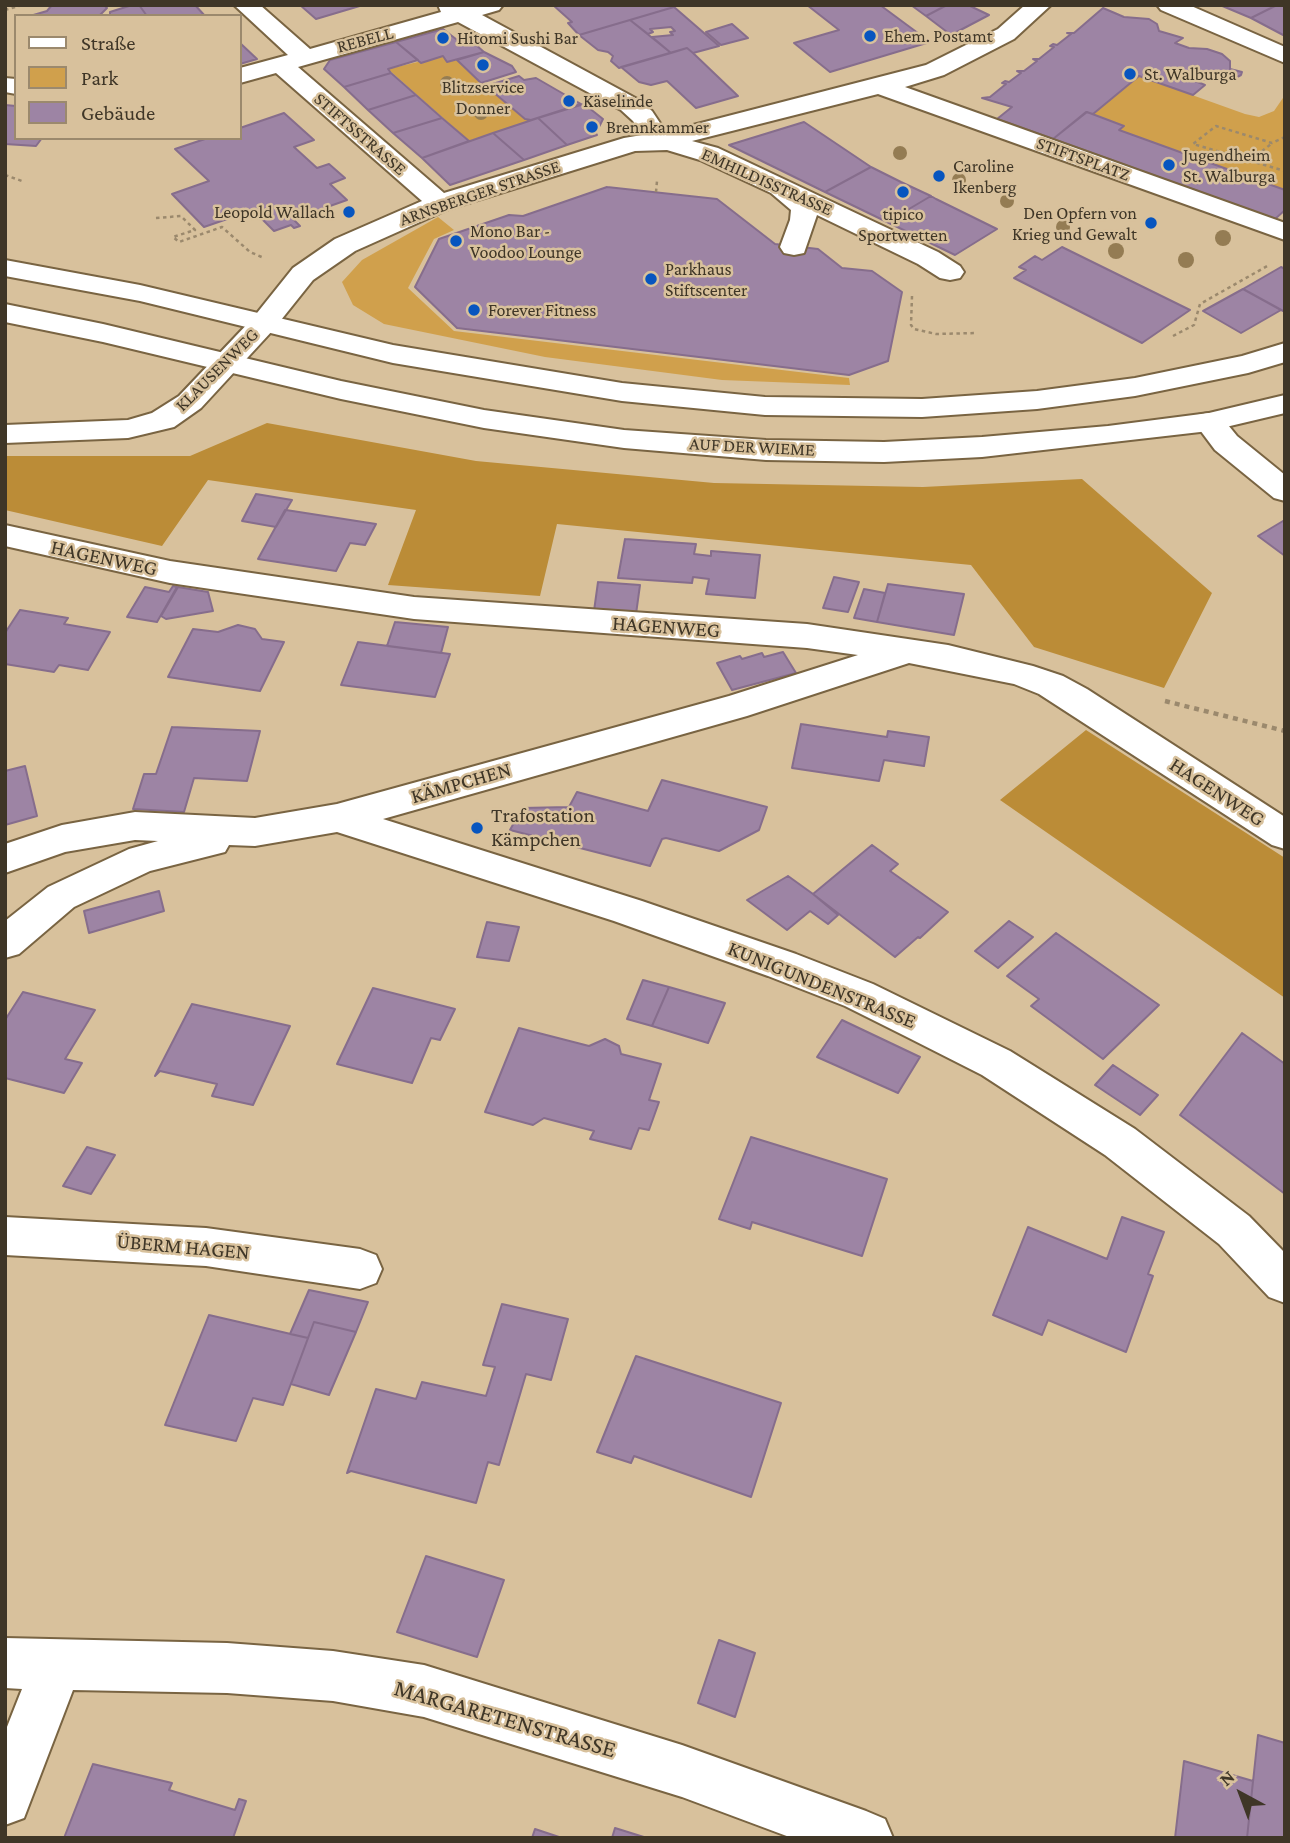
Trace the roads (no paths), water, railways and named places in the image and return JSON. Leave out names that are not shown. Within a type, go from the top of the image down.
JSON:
[{"type":"street","name":"STIFTSSTRASSE","points":[[246,5],[292,60],[440,203]]},
{"type":"street","name":"REBELL","points":[[242,75],[453,10],[491,5]]},
{"type":"street","points":[[453,10],[630,105],[643,116],[659,141],[935,70],[1006,34],[1039,5]]},
{"type":"street","points":[[1169,5],[1285,57]]},
{"type":"street","name":"STIFTSPLATZ","points":[[880,86],[1285,232]]},
{"type":"street","name":"EMHILDISSTRASSE","points":[[659,141],[680,144],[709,154],[928,258],[950,272]]},
{"type":"street","name":"ARNSBERGER STRASSE","points":[[262,324],[303,274],[345,245],[440,203],[622,146],[659,141]]},
{"type":"street","points":[[782,190],[798,201],[804,210],[804,219],[794,247]]},
{"type":"street","points":[[5,268],[140,293],[262,324]]},
{"type":"street","points":[[5,313],[224,362]]},
{"type":"street","name":"KLAUSENWEG","points":[[5,434],[128,429],[163,420],[190,402],[224,362],[262,324]]},
{"type":"street","name":"AUF DER WIEME","points":[[262,324],[370,350],[507,374],[622,392],[765,406],[922,408],[1037,400],[1135,387],[1248,364],[1285,352]]},
{"type":"street","points":[[1248,364],[1285,346]]},
{"type":"street","name":"AUF DER WIEME","points":[[224,362],[484,419],[624,439],[766,450],[884,452],[982,447],[1209,422],[1285,404]]},
{"type":"street","points":[[1209,422],[1226,443],[1285,491]]},
{"type":"street","name":"HAGENWEG","points":[[5,535],[170,572],[414,608],[807,636],[908,650],[1021,674],[1051,685],[1285,835]]},
{"type":"street","name":"KÄMPCHEN","points":[[5,859],[62,839],[135,826],[255,832],[337,818],[735,707],[908,650]]},
{"type":"street","name":"KUNIGUNDENSTRASSE","points":[[337,818],[628,911],[782,965],[859,995],[907,1018],[996,1063],[1120,1142],[1234,1230],[1285,1283]]},
{"type":"street","points":[[5,943],[61,897],[95,879],[142,859],[255,832]]},
{"type":"street","name":"ÜBERM HAGEN","points":[[5,1236],[206,1247],[360,1269]]},
{"type":"street","name":"MARGARETENSTRASSE","points":[[5,1663],[153,1665],[332,1676],[424,1692],[682,1771],[866,1838]]},
{"type":"street","points":[[5,1799],[57,1665]]},
{"type":"place","name":"Ehem. Postamt","points":[[870,36]]},
{"type":"place","name":"Hitomi Sushi Bar","points":[[443,38]]},
{"type":"place","name":"Blitzservice Donner","points":[[483,65]]},
{"type":"place","name":"St. Walburga","points":[[1130,74]]},
{"type":"place","name":"Käselinde","points":[[569,101]]},
{"type":"place","name":"Brennkammer","points":[[592,127]]},
{"type":"place","name":"Jugendheim St. Walburga","points":[[1169,165]]},
{"type":"place","name":"Caroline Ikenberg","points":[[939,176]]},
{"type":"place","name":"tipico Sportwetten","points":[[903,192]]},
{"type":"place","name":"Leopold Wallach","points":[[349,212]]},
{"type":"place","name":"Den Opfern von Krieg und Gewalt","points":[[1151,223]]},
{"type":"place","name":"Mono Bar - Voodoo Lounge","points":[[456,241]]},
{"type":"place","name":"Parkhaus Stiftscenter","points":[[651,279]]},
{"type":"place","name":"Forever Fitness","points":[[474,310]]},
{"type":"place","name":"Trafostation Kämpchen","points":[[477,828]]}]
